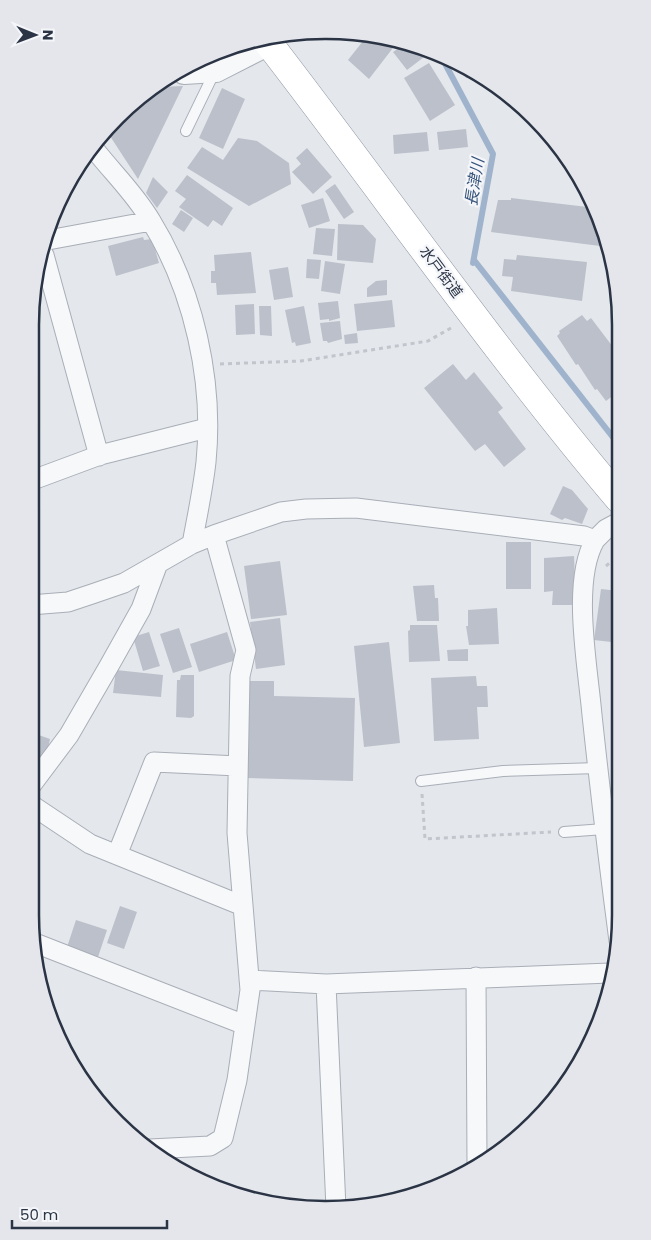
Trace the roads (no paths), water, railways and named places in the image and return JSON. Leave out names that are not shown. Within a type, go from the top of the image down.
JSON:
[{"type":"highway","name":"水戸街道","points":[[270,44],[476,319],[555,422],[612,491]]},
{"type":"street","points":[[192,71],[216,70],[259,47]]},
{"type":"street","points":[[97,152],[151,221],[181,286],[202,365],[207,386],[206,462],[192,544]]},
{"type":"street","points":[[52,239],[151,221]]},
{"type":"street","points":[[46,262],[99,456]]},
{"type":"street","points":[[39,478],[99,456],[207,428]]},
{"type":"street","points":[[39,604],[68,602],[124,583],[157,566],[192,544],[281,512],[320,508],[356,508],[584,536],[595,540]]},
{"type":"street","points":[[612,526],[595,540],[588,554],[582,611],[612,892]]},
{"type":"street","points":[[160,1149],[210,1146],[223,1138],[237,1080],[249,980],[237,833],[240,676],[246,650],[214,535]]},
{"type":"street","points":[[39,775],[69,735],[109,666],[141,609],[157,566]]},
{"type":"street","points":[[117,855],[154,762],[238,766]]},
{"type":"street","points":[[39,810],[90,844],[243,906]]},
{"type":"street","points":[[40,945],[245,1025]]},
{"type":"street","points":[[249,980],[326,984],[606,973]]},
{"type":"street","points":[[476,977],[477,1158]]},
{"type":"street","points":[[326,984],[336,1201]]},
{"type":"lane","points":[[186,131],[216,70]]},
{"type":"lane","points":[[421,781],[503,771],[598,768]]},
{"type":"lane","points":[[564,832],[604,829]]},
{"type":"waterway","name":"長津川","points":[[446,66],[493,154],[473,263]]},
{"type":"waterway","points":[[474,260],[612,436]]}]
